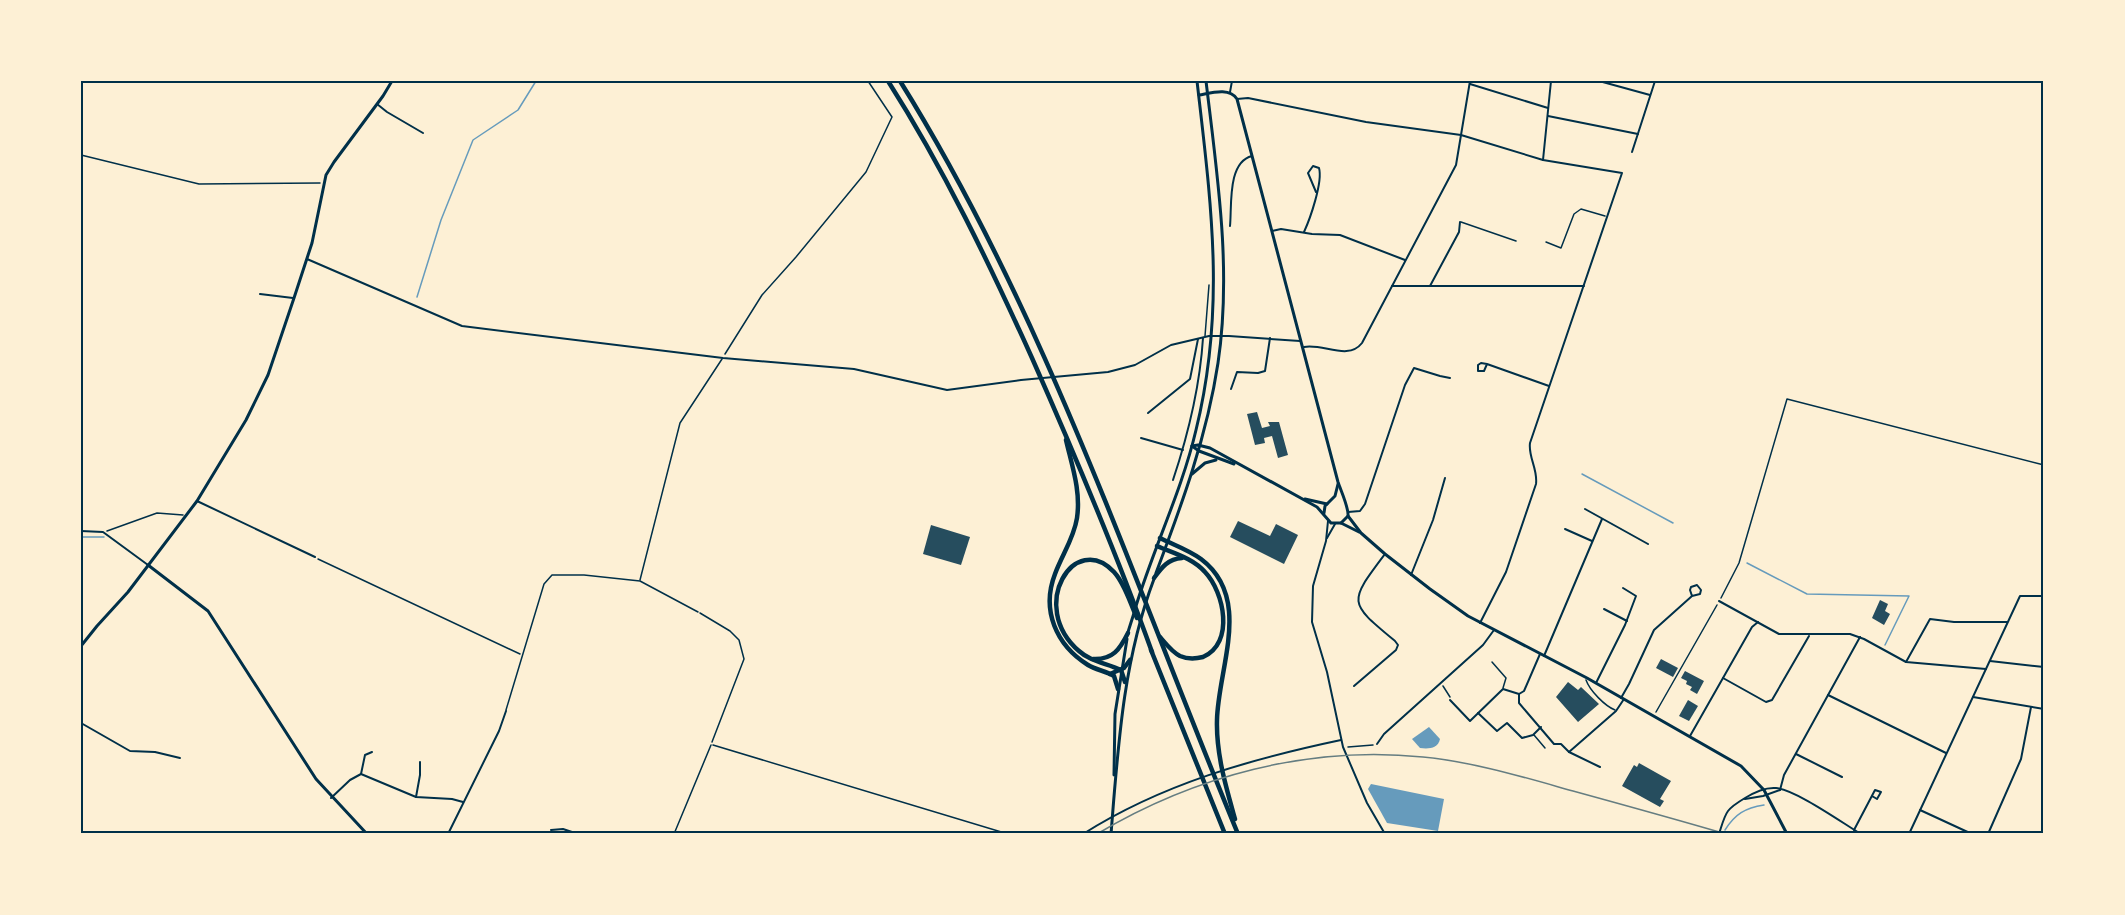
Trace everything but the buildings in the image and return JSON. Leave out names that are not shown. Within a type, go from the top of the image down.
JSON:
[{"type":"highway","points":[[888,81],[924,140],[979,244],[1061,423],[1126,581],[1225,834]]},
{"type":"highway","points":[[900,81],[965,196],[1019,304],[1096,480],[1239,834]]},
{"type":"highway","points":[[1061,423],[1078,488],[1078,504],[1077,520],[1071,539],[1052,584],[1050,612],[1056,631],[1068,650],[1090,666],[1116,678],[1118,689]]},
{"type":"highway","points":[[1160,538],[1196,556],[1210,568],[1222,585],[1228,601],[1229,632],[1217,705],[1217,740],[1231,811]]},
{"type":"highway","points":[[1157,546],[1185,558],[1206,572],[1218,592],[1223,611],[1221,635],[1208,654],[1194,659],[1180,656],[1173,652],[1158,635]]},
{"type":"highway","points":[[1154,578],[1171,560],[1185,558]]},
{"type":"highway","points":[[1121,670],[1080,653],[1068,639],[1058,619],[1057,588],[1062,578],[1075,565],[1083,562],[1103,564],[1118,577],[1152,652]]},
{"type":"highway","points":[[1090,659],[1104,659],[1114,655],[1128,633]]},
{"type":"highway","points":[[1110,674],[1121,670],[1130,660]]},
{"type":"highway","points":[[1121,670],[1125,682]]},
{"type":"street","points":[[81,646],[128,592],[197,501],[259,396],[307,259],[324,183],[330,168],[378,104],[392,81]]},
{"type":"street","points":[[1115,795],[1114,739],[1118,689],[1128,633],[1192,446],[1207,379],[1213,333],[1214,245],[1197,81]]},
{"type":"street","points":[[1111,834],[1125,682],[1150,587],[1199,451],[1215,377],[1221,334],[1223,251],[1220,199],[1206,81]]},
{"type":"street","points":[[1230,92],[1232,81]]},
{"type":"street","points":[[1544,160],[1551,81]]},
{"type":"street","points":[[1599,81],[1650,95]]},
{"type":"street","points":[[1632,153],[1655,81]]},
{"type":"street","points":[[1303,348],[1310,346],[1344,351],[1358,348],[1456,165],[1470,82],[1548,108]]},
{"type":"street","points":[[1199,94],[1230,92],[1237,99],[1338,482],[1348,514],[1361,533],[1448,603],[1494,630],[1587,678],[1741,766],[1764,790],[1787,834]]},
{"type":"street","points":[[1237,99],[1248,98],[1366,122],[1461,135],[1544,160],[1622,173],[1530,442],[1530,455],[1536,470],[1536,484],[1506,572],[1480,622]]},
{"type":"street","points":[[378,104],[387,112],[423,133]]},
{"type":"street","points":[[1548,116],[1638,134]]},
{"type":"street","points":[[1230,226],[1230,202],[1237,170],[1242,160],[1252,156]]},
{"type":"street","points":[[1304,232],[1308,223],[1316,192],[1320,171],[1313,166],[1308,173],[1316,192]]},
{"type":"street","points":[[1429,287],[1459,232],[1460,222]]},
{"type":"street","points":[[1272,231],[1281,229],[1340,235],[1405,260]]},
{"type":"street","points":[[307,259],[462,326],[723,358],[854,369],[947,390],[1119,370],[1149,358],[1171,345],[1206,337],[1229,336],[1301,341]]},
{"type":"street","points":[[1392,286],[1584,286]]},
{"type":"street","points":[[260,294],[294,298]]},
{"type":"street","points":[[1173,480],[1183,450],[1206,337]]},
{"type":"street","points":[[1231,389],[1235,373],[1263,373],[1265,371],[1270,338]]},
{"type":"street","points":[[1148,412],[1190,378],[1198,339]]},
{"type":"street","points":[[1487,364],[1549,386]]},
{"type":"street","points":[[1341,523],[1348,514],[1360,511],[1365,504],[1405,384],[1414,368],[1450,378]]},
{"type":"street","points":[[1140,438],[1183,450]]},
{"type":"street","points":[[1192,446],[1210,448],[1239,466],[1301,498],[1324,513],[1328,521],[1326,541],[1313,586],[1312,622],[1327,672],[1343,747],[1367,803],[1385,834]]},
{"type":"street","points":[[1192,446],[1219,460],[1239,466]]},
{"type":"street","points":[[1192,474],[1205,463],[1219,460]]},
{"type":"street","points":[[1412,575],[1433,520],[1445,478]]},
{"type":"street","points":[[1324,513],[1327,504],[1333,500],[1338,482]]},
{"type":"street","points":[[1301,498],[1327,504]]},
{"type":"street","points":[[1333,500],[1344,502]]},
{"type":"street","points":[[197,501],[315,557]]},
{"type":"street","points":[[1586,509],[1648,544]]},
{"type":"street","points":[[1450,700],[1470,721],[1503,689],[1519,694],[1524,691],[1602,519]]},
{"type":"street","points":[[1328,521],[1335,524],[1341,523],[1361,533]]},
{"type":"street","points":[[1326,541],[1335,524]]},
{"type":"street","points":[[1565,529],[1592,541]]},
{"type":"street","points":[[81,531],[103,532],[208,610],[301,758],[331,798],[367,834]]},
{"type":"street","points":[[1354,686],[1396,650],[1398,645],[1366,616],[1359,604],[1361,586],[1385,554]]},
{"type":"street","points":[[1597,684],[1627,621],[1636,595],[1623,588]]},
{"type":"street","points":[[1569,752],[1621,705],[1654,630],[1692,596]]},
{"type":"street","points":[[1909,834],[2019,596],[2044,596]]},
{"type":"street","points":[[1719,601],[1779,634],[1850,634],[1906,662],[1986,669]]},
{"type":"street","points":[[1604,609],[1627,621]]},
{"type":"street","points":[[1906,662],[1930,619],[1954,622],[2007,622]]},
{"type":"street","points":[[1690,736],[1752,627],[1758,622]]},
{"type":"street","points":[[1377,744],[1384,734],[1483,645],[1494,630]]},
{"type":"street","points":[[1723,678],[1766,702],[1772,700],[1809,635]]},
{"type":"street","points":[[1780,790],[1782,779],[1860,637]]},
{"type":"street","points":[[1990,661],[2044,667]]},
{"type":"street","points":[[1519,694],[1519,703],[1554,744],[1561,744],[1569,752],[1600,767]]},
{"type":"street","points":[[1828,695],[1946,753]]},
{"type":"street","points":[[1973,698],[2044,709]]},
{"type":"street","points":[[1988,834],[2021,759],[2031,707]]},
{"type":"street","points":[[448,834],[462,801],[499,731],[506,711]]},
{"type":"street","points":[[1478,713],[1497,731],[1507,723],[1522,738],[1533,735],[1541,727]]},
{"type":"street","points":[[81,723],[130,751],[154,752],[180,758]]},
{"type":"street","points":[[1083,834],[1137,804],[1210,775],[1274,754],[1341,740]]},
{"type":"street","points":[[331,798],[350,780],[361,774],[365,755],[372,752]]},
{"type":"street","points":[[1796,754],[1842,777]]},
{"type":"street","points":[[416,798],[420,762]]},
{"type":"street","points":[[361,774],[416,798],[462,801]]},
{"type":"street","points":[[1719,834],[1732,805],[1764,790],[1774,788],[1789,792],[1861,834]]},
{"type":"street","points":[[1744,799],[1780,790]]},
{"type":"street","points":[[1854,830],[1872,796]]},
{"type":"street","points":[[1920,810],[1972,834]]},
{"type":"street","points":[[551,830],[563,829],[578,834]]},
{"type":"lane","points":[[1546,242],[1561,248],[1574,214],[1581,209],[1608,217]]},
{"type":"lane","points":[[1460,222],[1516,241]]},
{"type":"lane","points":[[1206,337],[1209,285]]},
{"type":"lane","points":[[640,581],[680,423],[723,358]]},
{"type":"lane","points":[[506,711],[544,584],[550,576],[569,574],[640,581],[698,612]]},
{"type":"lane","points":[[1492,662],[1506,678],[1503,689]]},
{"type":"lane","points":[[1587,678],[1588,685],[1607,706],[1616,711]]},
{"type":"lane","points":[[1594,691],[1597,684]]},
{"type":"lane","points":[[1616,703],[1621,705]]},
{"type":"lane","points":[[1533,735],[1545,748]]},
{"type":"lane","points":[[674,834],[711,745]]},
{"type":"path","points":[[723,358],[762,295],[796,258],[866,172],[892,117],[868,81]]},
{"type":"path","points":[[81,155],[199,184],[324,183]]},
{"type":"path","points":[[1656,712],[1719,601],[1742,554],[1787,399],[2044,465]]},
{"type":"path","points":[[103,532],[157,513],[186,514]]},
{"type":"path","points":[[315,557],[522,655]]},
{"type":"path","points":[[698,612],[730,631],[739,640],[744,658],[711,745],[1008,834]]},
{"type":"path","points":[[1441,683],[1451,695],[1450,700]]},
{"type":"path","points":[[1343,747],[1377,744]]},
{"type":"water","points":[[1429,727],[1440,739],[1439,742],[1432,748],[1420,748],[1412,739]]},
{"type":"water","points":[[1371,784],[1444,799],[1438,831],[1387,823],[1368,789]]},
{"type":"waterway","points":[[417,297],[441,220],[473,140],[518,110],[536,81]]},
{"type":"waterway","points":[[1582,474],[1673,523]]},
{"type":"waterway","points":[[83,537],[104,537]]},
{"type":"waterway","points":[[1747,563],[1807,594],[1909,596],[1885,645]]},
{"type":"waterway","points":[[1725,830],[1741,813],[1764,805]]},
{"type":"railway","points":[[1097,834],[1173,796],[1254,769],[1338,756],[1381,754],[1442,759],[1480,766],[1726,834]]}]
